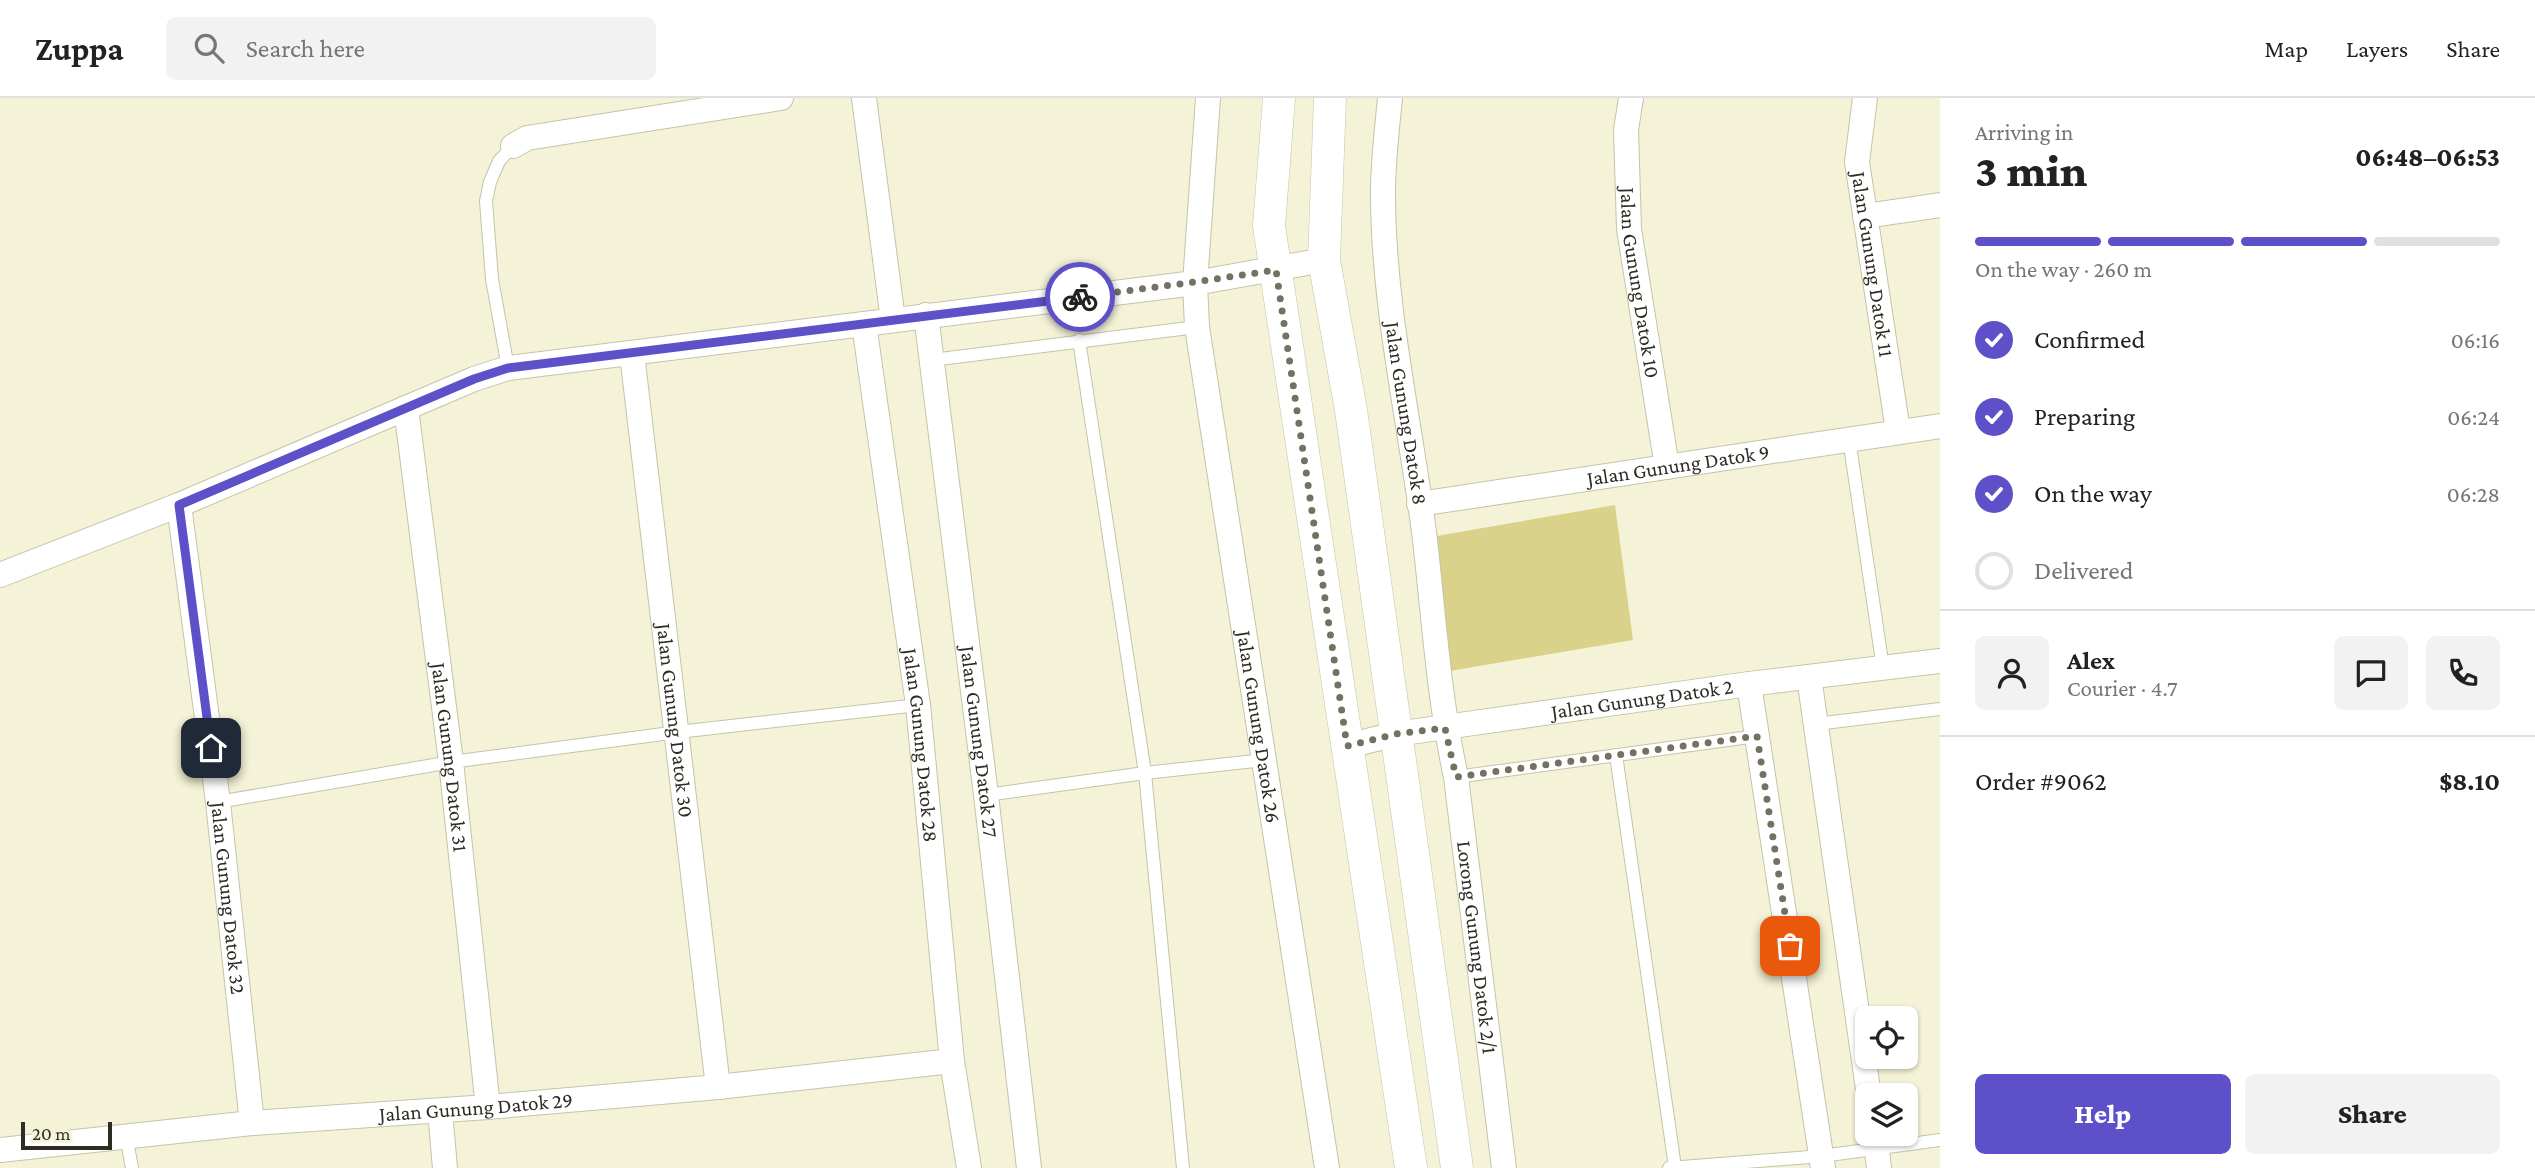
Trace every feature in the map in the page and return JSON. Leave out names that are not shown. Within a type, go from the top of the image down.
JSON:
[{"type":"street","points":[[513,146],[527,138],[781,98]]},
{"type":"street","points":[[864,98],[892,320]]},
{"type":"street","name":"Jalan Gunung Datok 26","points":[[1208,98],[1195,282],[1197,327],[1327,1168]]},
{"type":"street","points":[[1279,98],[1269,226],[1411,1168]]},
{"type":"street","points":[[1330,98],[1324,260],[1351,410],[1457,1168]]},
{"type":"street","name":"Jalan Gunung Datok 8","points":[[1390,98],[1383,192],[1389,288],[1425,538],[1445,728]]},
{"type":"street","name":"Jalan Gunung Datok 10","points":[[1631,98],[1626,130],[1629,229],[1667,467]]},
{"type":"street","name":"Jalan Gunung Datok 11","points":[[1865,98],[1857,162],[1898,431]]},
{"type":"street","points":[[1865,216],[1940,205]]},
{"type":"street","points":[[0,575],[179,505],[474,379],[508,368],[1195,282],[1324,260]]},
{"type":"street","name":"Jalan Gunung Datok 27","points":[[926,315],[1029,1168]]},
{"type":"street","name":"Jalan Gunung Datok 28","points":[[864,324],[918,705],[952,1060],[969,1168]]},
{"type":"street","name":"Jalan Gunung Datok 30","points":[[632,354],[718,1087]]},
{"type":"street","name":"Jalan Gunung Datok 31","points":[[406,408],[451,762],[488,1107]]},
{"type":"street","name":"Jalan Gunung Datok 9","points":[[1419,504],[1940,426]]},
{"type":"street","name":"Jalan Gunung Datok 32","points":[[179,505],[218,802],[252,1122]]},
{"type":"street","name":"Jalan Gunung Datok 2","points":[[1347,746],[1396,734],[1749,684],[1940,661]]},
{"type":"street","points":[[1810,677],[1867,1083]]},
{"type":"street","points":[[1749,684],[1823,1162]]},
{"type":"street","name":"Lorong Gunung Datok 2/1","points":[[1445,728],[1456,777],[1504,1168]]},
{"type":"street","name":"Jalan Gunung Datok 29","points":[[0,1150],[252,1122],[440,1111],[718,1087],[952,1060]]},
{"type":"street","points":[[440,1111],[445,1168]]},
{"type":"lane","points":[[508,368],[492,279],[486,201],[499,161],[513,146]]},
{"type":"lane","points":[[932,360],[1197,327]]},
{"type":"lane","points":[[1079,340],[1145,773],[1183,1168]]},
{"type":"lane","points":[[1849,439],[1883,668]]},
{"type":"lane","points":[[218,802],[451,762],[678,732],[918,705]]},
{"type":"lane","points":[[1816,724],[1940,709]]},
{"type":"lane","points":[[1456,777],[1757,736]]},
{"type":"lane","points":[[1616,755],[1671,1167],[1823,1162],[1940,1140]]},
{"type":"lane","points":[[986,795],[1264,760]]},
{"type":"lane","points":[[126,1135],[132,1168]]},
{"type":"shaded area","points":[[1615,505],[1633,640],[1438,673],[1425,538]]},
{"type":"way so far","points":[[1080,297],[1276,270],[1347,746],[1396,734],[1445,728],[1456,777],[1757,736],[1790,946]]},
{"type":"route","points":[[211,748],[179,505],[474,379],[508,368],[1080,297]]}]
